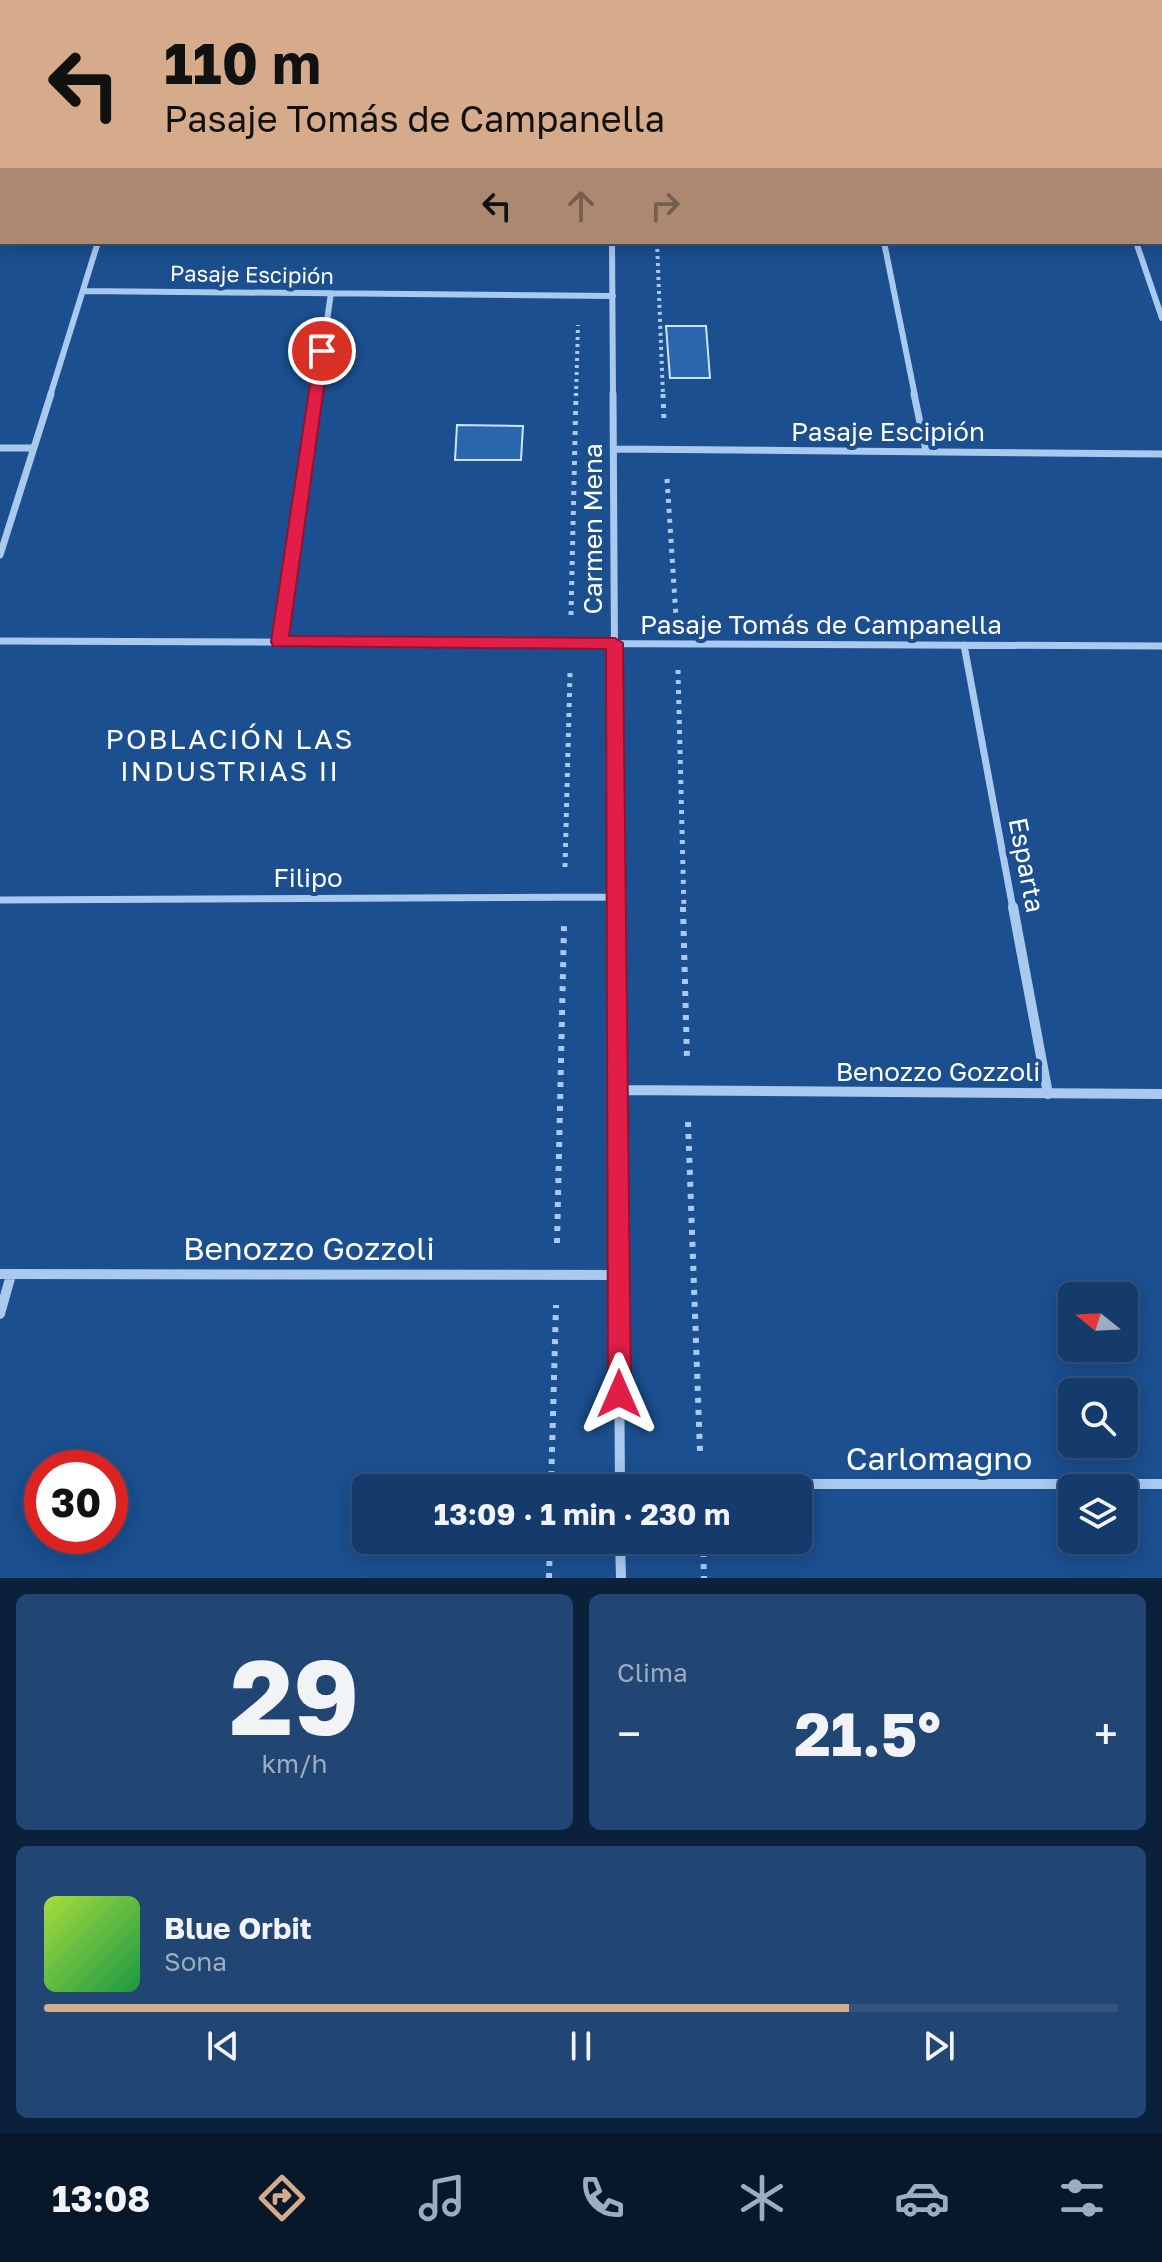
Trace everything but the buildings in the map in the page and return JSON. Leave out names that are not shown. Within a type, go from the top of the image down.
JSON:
[{"type":"street","points":[[0,555],[97,244]]},
{"type":"street","name":"Carmen Mena","points":[[612,244],[620,1474]]},
{"type":"street","points":[[884,244],[926,451]]},
{"type":"street","points":[[1137,244],[1162,318]]},
{"type":"street","name":"Pasaje Escipión","points":[[83,291],[613,296]]},
{"type":"street","points":[[279,642],[331,293]]},
{"type":"street","points":[[0,448],[33,448]]},
{"type":"street","name":"Pasaje Escipión","points":[[614,449],[1162,454]]},
{"type":"street","name":"Pasaje Tomás de Campanella","points":[[0,641],[1162,646]]},
{"type":"street","name":"Esparta","points":[[964,645],[1048,1094]]},
{"type":"street","name":"Filipo","points":[[0,900],[616,897]]},
{"type":"street","name":"Benozzo Gozzoli","points":[[618,1090],[1162,1094]]},
{"type":"street","points":[[0,1314],[5,1274]]},
{"type":"street","name":"Benozzo Gozzoli","points":[[5,1274],[619,1275]]},
{"type":"street","name":"Carlomagno","points":[[812,1484],[1162,1484]]},
{"type":"street","points":[[620,1554],[621,1578]]},
{"type":"path","points":[[657,244],[677,644],[687,1091],[701,1474]]},
{"type":"path","points":[[549,1578],[550,1554]]},
{"type":"path","points":[[703,1554],[704,1578]]},
{"type":"district","name":"POBLACIÓN LAS INDUSTRIAS II","points":[[230,754]]},
{"type":"route","points":[[322,351],[279,642],[615,643],[619,1394]]}]
